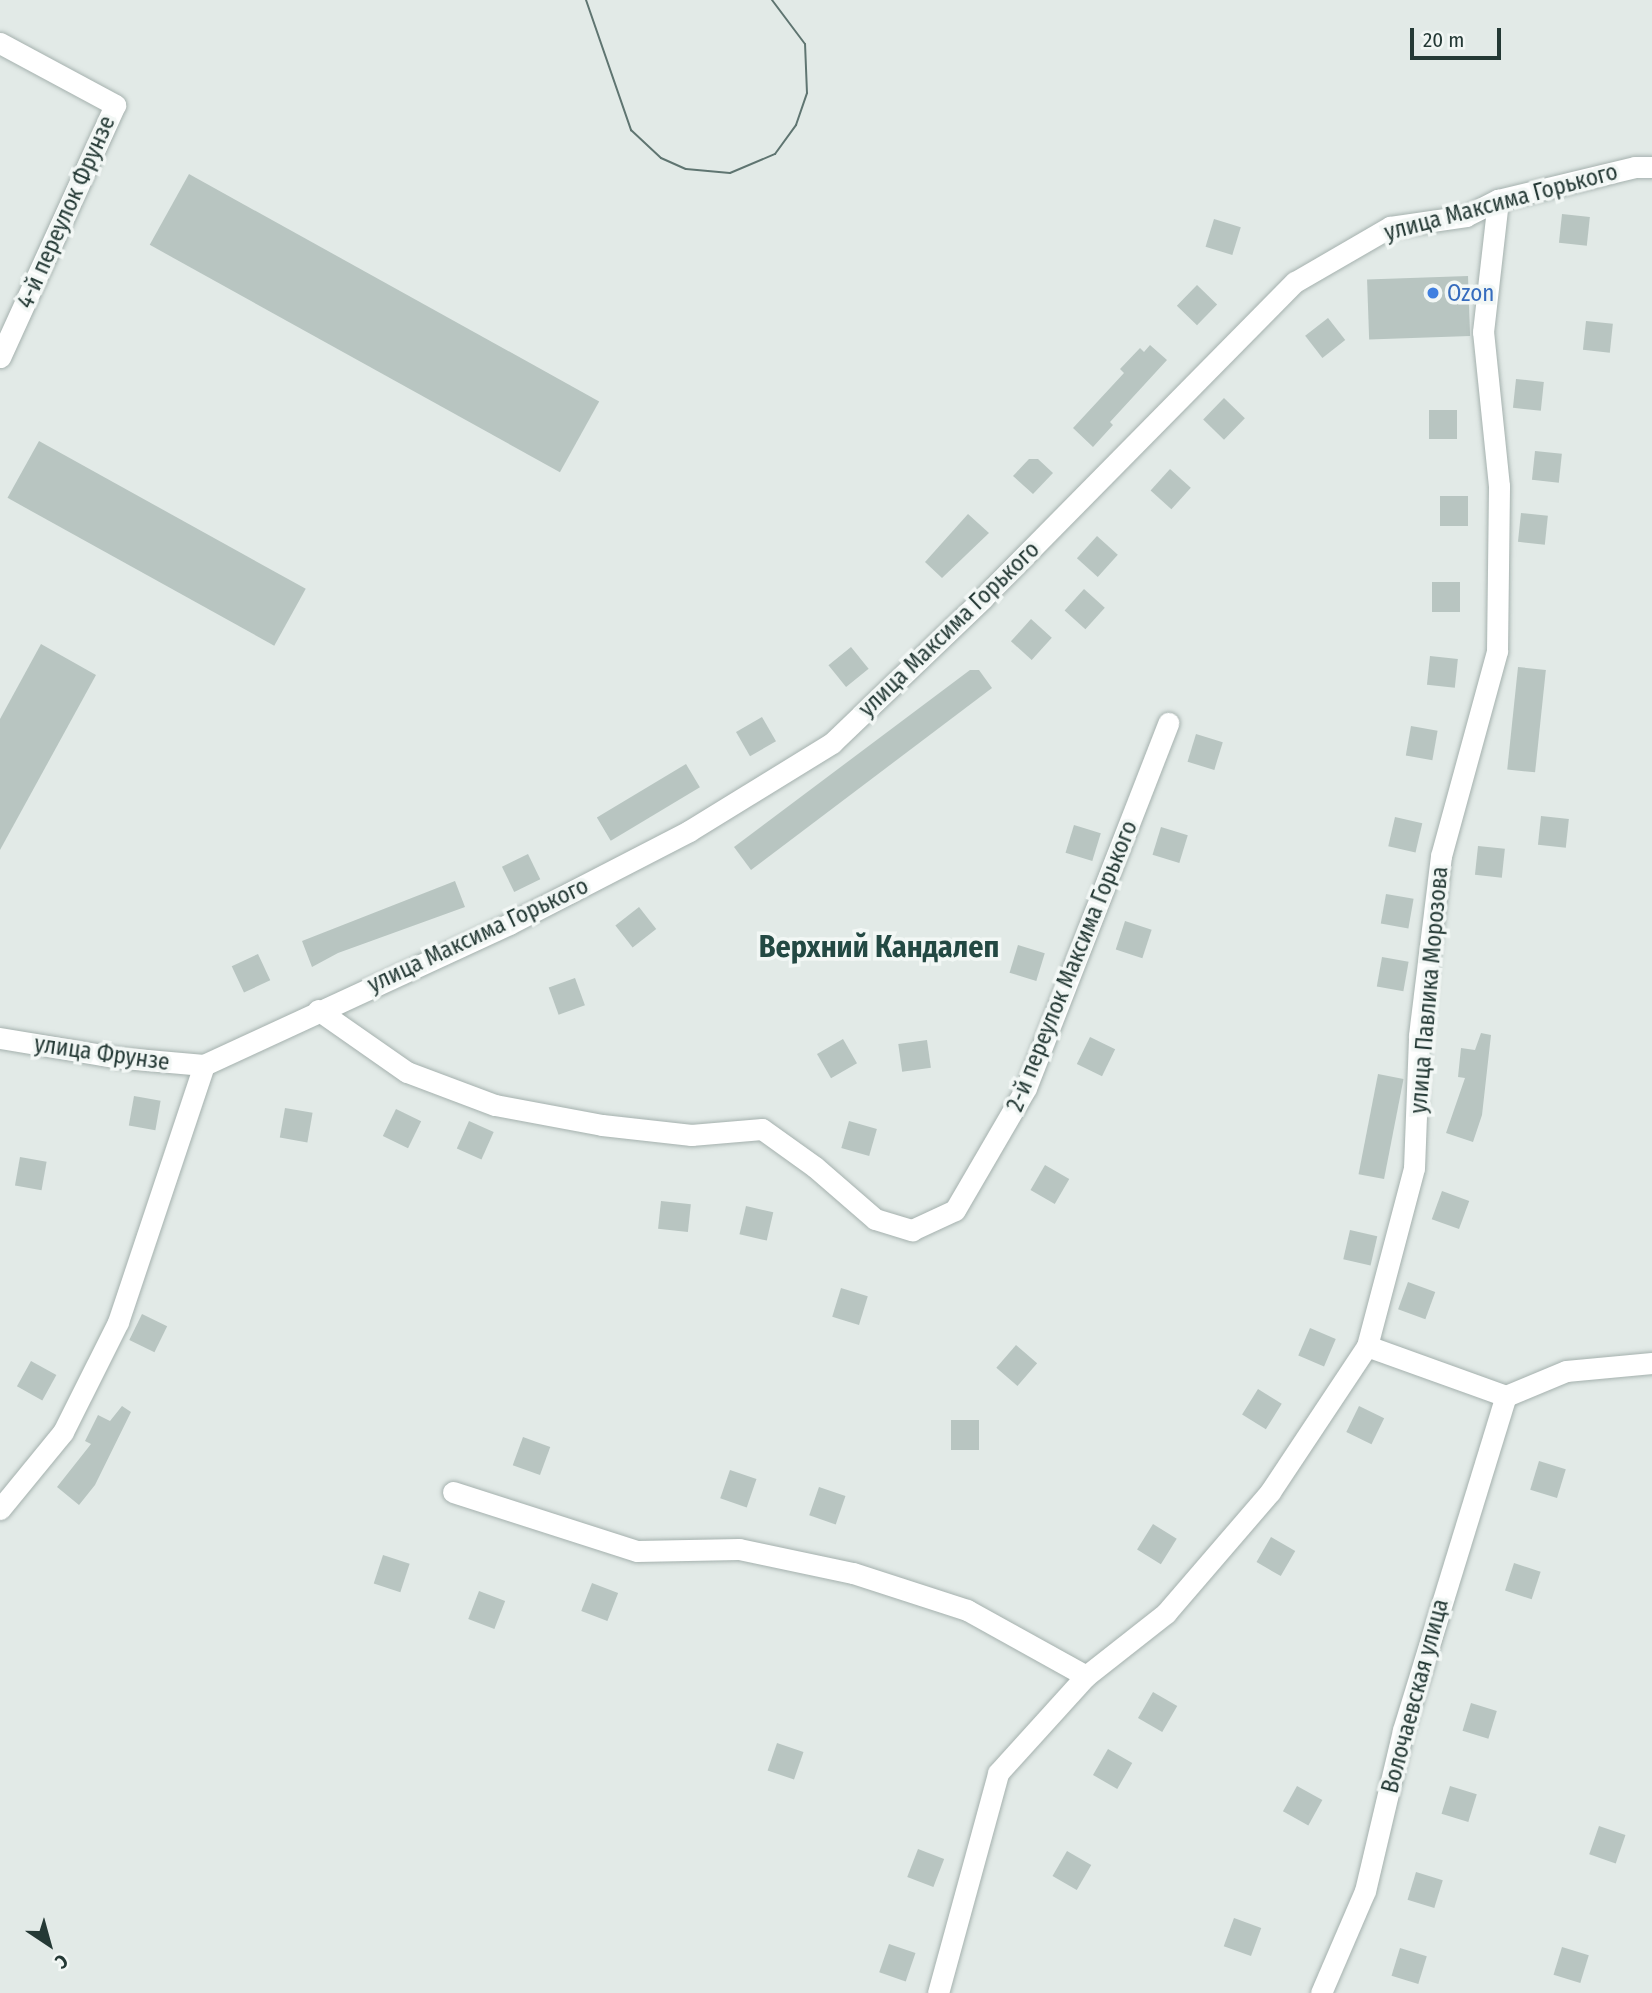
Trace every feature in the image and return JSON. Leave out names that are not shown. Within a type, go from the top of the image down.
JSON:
[{"type":"street","name":"4-й переулок Фрунзе","points":[[0,43],[115,105],[0,357]]},
{"type":"street","name":"улица Максима Горького","points":[[204,1065],[581,887],[689,831],[832,743],[983,598],[1295,282],[1390,227],[1466,216],[1498,200],[1635,167],[1652,167]]},
{"type":"street","name":"улица Павлика Морозова","points":[[938,1993],[998,1773],[1086,1676],[1166,1613],[1261,1502],[1367,1346],[1414,1167],[1419,1035],[1441,856],[1497,651],[1499,486],[1483,332],[1498,200]]},
{"type":"street","name":"2-й переулок Максима Горького","points":[[318,1010],[407,1072],[495,1105],[602,1125],[691,1135],[762,1129],[816,1167],[875,1219],[912,1230],[955,1210],[1027,1088],[1168,723]]},
{"type":"street","name":"улица Фрунзе","points":[[0,1038],[113,1057],[204,1065]]},
{"type":"street","points":[[0,1509],[63,1432],[118,1322],[204,1065]]},
{"type":"street","points":[[1367,1346],[1506,1396],[1566,1371],[1652,1363]]},
{"type":"street","name":"Волочаевская улица","points":[[1321,1993],[1365,1891],[1403,1730],[1506,1396]]},
{"type":"street","points":[[453,1492],[637,1551],[739,1549],[853,1573],[967,1610],[1086,1676]]},
{"type":"building","points":[[189,174],[599,401],[560,472],[150,245]]},
{"type":"building","points":[[1562,214],[1590,217],[1587,246],[1559,243]]},
{"type":"building","points":[[1214,219],[1241,227],[1232,255],[1206,247]]},
{"type":"building","points":[[1468,276],[1470,336],[1369,339],[1367,280]]},
{"type":"building","points":[[1197,285],[1217,304],[1197,325],[1177,306]]},
{"type":"building","points":[[1328,318],[1345,340],[1322,358],[1305,336]]},
{"type":"building","points":[[1586,321],[1613,324],[1610,353],[1583,350]]},
{"type":"building","points":[[1150,345],[1167,360],[1110,422],[1113,425],[1093,447],[1073,428],[1124,373],[1120,369],[1140,348],[1144,352]]},
{"type":"building","points":[[1516,379],[1544,382],[1541,411],[1513,408]]},
{"type":"building","points":[[1224,398],[1245,418],[1224,440],[1203,420]]},
{"type":"building","points":[[1429,410],[1457,410],[1457,439],[1429,439]]},
{"type":"building","points":[[39,441],[306,589],[274,646],[7,498]]},
{"type":"building","points":[[1535,451],[1562,454],[1559,483],[1532,480]]},
{"type":"building","points":[[1029,459],[1038,459],[1053,473],[1033,494],[1013,476]]},
{"type":"building","points":[[1170,469],[1191,488],[1171,509],[1151,491]]},
{"type":"building","points":[[1440,496],[1468,496],[1468,526],[1440,526]]},
{"type":"building","points":[[1521,513],[1548,516],[1545,545],[1518,542]]},
{"type":"building","points":[[968,514],[989,533],[942,578],[925,562]]},
{"type":"building","points":[[1097,536],[1118,555],[1098,577],[1077,558]]},
{"type":"building","points":[[1432,582],[1460,582],[1460,612],[1432,612]]},
{"type":"building","points":[[1084,589],[1105,608],[1085,629],[1065,611]]},
{"type":"building","points":[[1031,619],[1052,638],[1032,660],[1011,641]]},
{"type":"building","points":[[41,644],[96,675],[0,850],[0,719]]},
{"type":"building","points":[[851,647],[869,669],[846,687],[828,665]]},
{"type":"building","points":[[1430,656],[1458,659],[1455,688],[1427,685]]},
{"type":"building","points":[[1518,667],[1546,670],[1535,772],[1507,769]]},
{"type":"building","points":[[970,670],[979,670],[992,688],[751,870],[734,847]]},
{"type":"building","points":[[762,717],[776,741],[750,756],[736,732]]},
{"type":"building","points":[[1411,726],[1438,731],[1432,760],[1406,756]]},
{"type":"building","points":[[1196,734],[1223,742],[1214,770],[1188,762]]},
{"type":"building","points":[[686,764],[700,787],[611,841],[597,818]]},
{"type":"building","points":[[1541,816],[1569,819],[1566,848],[1538,845]]},
{"type":"building","points":[[1395,817],[1422,823],[1416,853],[1388,846]]},
{"type":"building","points":[[1074,825],[1101,833],[1092,861],[1066,853]]},
{"type":"building","points":[[1161,827],[1188,835],[1179,863],[1153,855]]},
{"type":"building","points":[[1478,846],[1505,849],[1502,878],[1475,875]]},
{"type":"building","points":[[528,854],[540,879],[514,892],[502,867]]},
{"type":"building","points":[[455,881],[465,907],[338,953],[312,967],[302,941]]},
{"type":"building","points":[[1386,894],[1414,899],[1408,928],[1381,924]]},
{"type":"building","points":[[639,907],[656,929],[633,948],[615,925]]},
{"type":"building","points":[[1125,921],[1152,930],[1142,958],[1116,950]]},
{"type":"building","points":[[1018,945],[1045,953],[1036,981],[1010,973]]},
{"type":"building","points":[[258,954],[270,980],[244,993],[232,966]]},
{"type":"building","points":[[1382,957],[1409,962],[1403,991],[1377,987]]},
{"type":"building","points":[[575,978],[585,1005],[559,1015],[549,988]]},
{"type":"building","points":[[1481,1033],[1491,1035],[1482,1115],[1473,1142],[1446,1133],[1465,1078],[1458,1077],[1461,1048],[1475,1050]]},
{"type":"building","points":[[1090,1037],[1115,1049],[1102,1076],[1077,1064]]},
{"type":"building","points":[[843,1039],[857,1063],[831,1078],[817,1054]]},
{"type":"building","points":[[927,1040],[931,1068],[902,1072],[898,1044]]},
{"type":"building","points":[[1378,1074],[1404,1079],[1384,1179],[1359,1174]]},
{"type":"building","points":[[134,1096],[161,1101],[155,1130],[129,1126]]},
{"type":"building","points":[[285,1108],[313,1113],[307,1142],[280,1138]]},
{"type":"building","points":[[396,1109],[421,1121],[408,1148],[383,1136]]},
{"type":"building","points":[[469,1121],[494,1132],[481,1159],[457,1148]]},
{"type":"building","points":[[849,1121],[877,1129],[869,1156],[841,1148]]},
{"type":"building","points":[[20,1157],[47,1162],[42,1190],[15,1186]]},
{"type":"building","points":[[1045,1165],[1069,1179],[1055,1204],[1030,1190]]},
{"type":"building","points":[[1442,1191],[1469,1201],[1459,1229],[1432,1219]]},
{"type":"building","points":[[661,1201],[691,1204],[688,1232],[658,1229]]},
{"type":"building","points":[[746,1206],[773,1212],[767,1241],[739,1234]]},
{"type":"building","points":[[1350,1230],[1377,1236],[1371,1266],[1343,1259]]},
{"type":"building","points":[[1408,1282],[1435,1292],[1425,1319],[1398,1309]]},
{"type":"building","points":[[841,1288],[868,1296],[859,1325],[832,1317]]},
{"type":"building","points":[[142,1314],[167,1326],[154,1352],[129,1340]]},
{"type":"building","points":[[1310,1328],[1336,1339],[1324,1367],[1298,1356]]},
{"type":"building","points":[[1016,1345],[1037,1363],[1017,1386],[996,1368]]},
{"type":"building","points":[[31,1361],[56,1375],[42,1400],[17,1386]]},
{"type":"building","points":[[1258,1389],[1282,1404],[1266,1429],[1242,1414]]},
{"type":"building","points":[[122,1406],[131,1412],[95,1485],[79,1505],[57,1487],[91,1444],[85,1441],[98,1415],[110,1421]]},
{"type":"building","points":[[1359,1406],[1384,1418],[1371,1444],[1346,1432]]},
{"type":"building","points":[[951,1420],[979,1420],[979,1450],[951,1450]]},
{"type":"building","points":[[523,1437],[550,1447],[540,1475],[513,1465]]},
{"type":"building","points":[[1539,1461],[1566,1469],[1557,1498],[1530,1490]]},
{"type":"building","points":[[730,1470],[756,1479],[747,1507],[720,1498]]},
{"type":"building","points":[[819,1487],[845,1496],[836,1524],[809,1515]]},
{"type":"building","points":[[1153,1524],[1177,1539],[1161,1564],[1137,1549]]},
{"type":"building","points":[[1271,1537],[1295,1551],[1281,1576],[1256,1562]]},
{"type":"building","points":[[383,1555],[410,1564],[400,1592],[374,1584]]},
{"type":"building","points":[[1514,1563],[1541,1572],[1532,1599],[1505,1591]]},
{"type":"building","points":[[592,1583],[618,1593],[607,1621],[581,1611]]},
{"type":"building","points":[[479,1591],[505,1601],[494,1629],[468,1619]]},
{"type":"building","points":[[1153,1692],[1177,1706],[1162,1732],[1138,1718]]},
{"type":"building","points":[[1471,1703],[1497,1711],[1488,1739],[1463,1731]]},
{"type":"building","points":[[777,1743],[803,1752],[794,1780],[768,1770]]},
{"type":"building","points":[[1108,1749],[1132,1763],[1117,1789],[1093,1775]]},
{"type":"building","points":[[1297,1786],[1322,1800],[1308,1825],[1283,1811]]},
{"type":"building","points":[[1450,1786],[1477,1794],[1468,1822],[1442,1814]]},
{"type":"building","points":[[1599,1826],[1625,1835],[1616,1863],[1589,1854]]},
{"type":"building","points":[[918,1849],[944,1859],[933,1887],[907,1877]]},
{"type":"building","points":[[1067,1851],[1091,1865],[1077,1890],[1052,1876]]},
{"type":"building","points":[[1416,1872],[1443,1880],[1434,1908],[1408,1900]]},
{"type":"building","points":[[1234,1918],[1261,1928],[1251,1956],[1224,1946]]},
{"type":"building","points":[[889,1944],[915,1953],[906,1981],[879,1972]]},
{"type":"building","points":[[1562,1947],[1589,1955],[1580,1983],[1554,1975]]},
{"type":"building","points":[[1400,1948],[1427,1956],[1418,1984],[1392,1976]]},
{"type":"tram line","points":[[586,0],[631,130],[661,158],[686,169],[730,173],[775,154],[796,125],[807,93],[805,44],[772,0]]},
{"type":"place","name":"Ozon","points":[[1433,293]]},
{"type":"district","name":"Верхний Кандалеп","points":[[879,947]]}]
